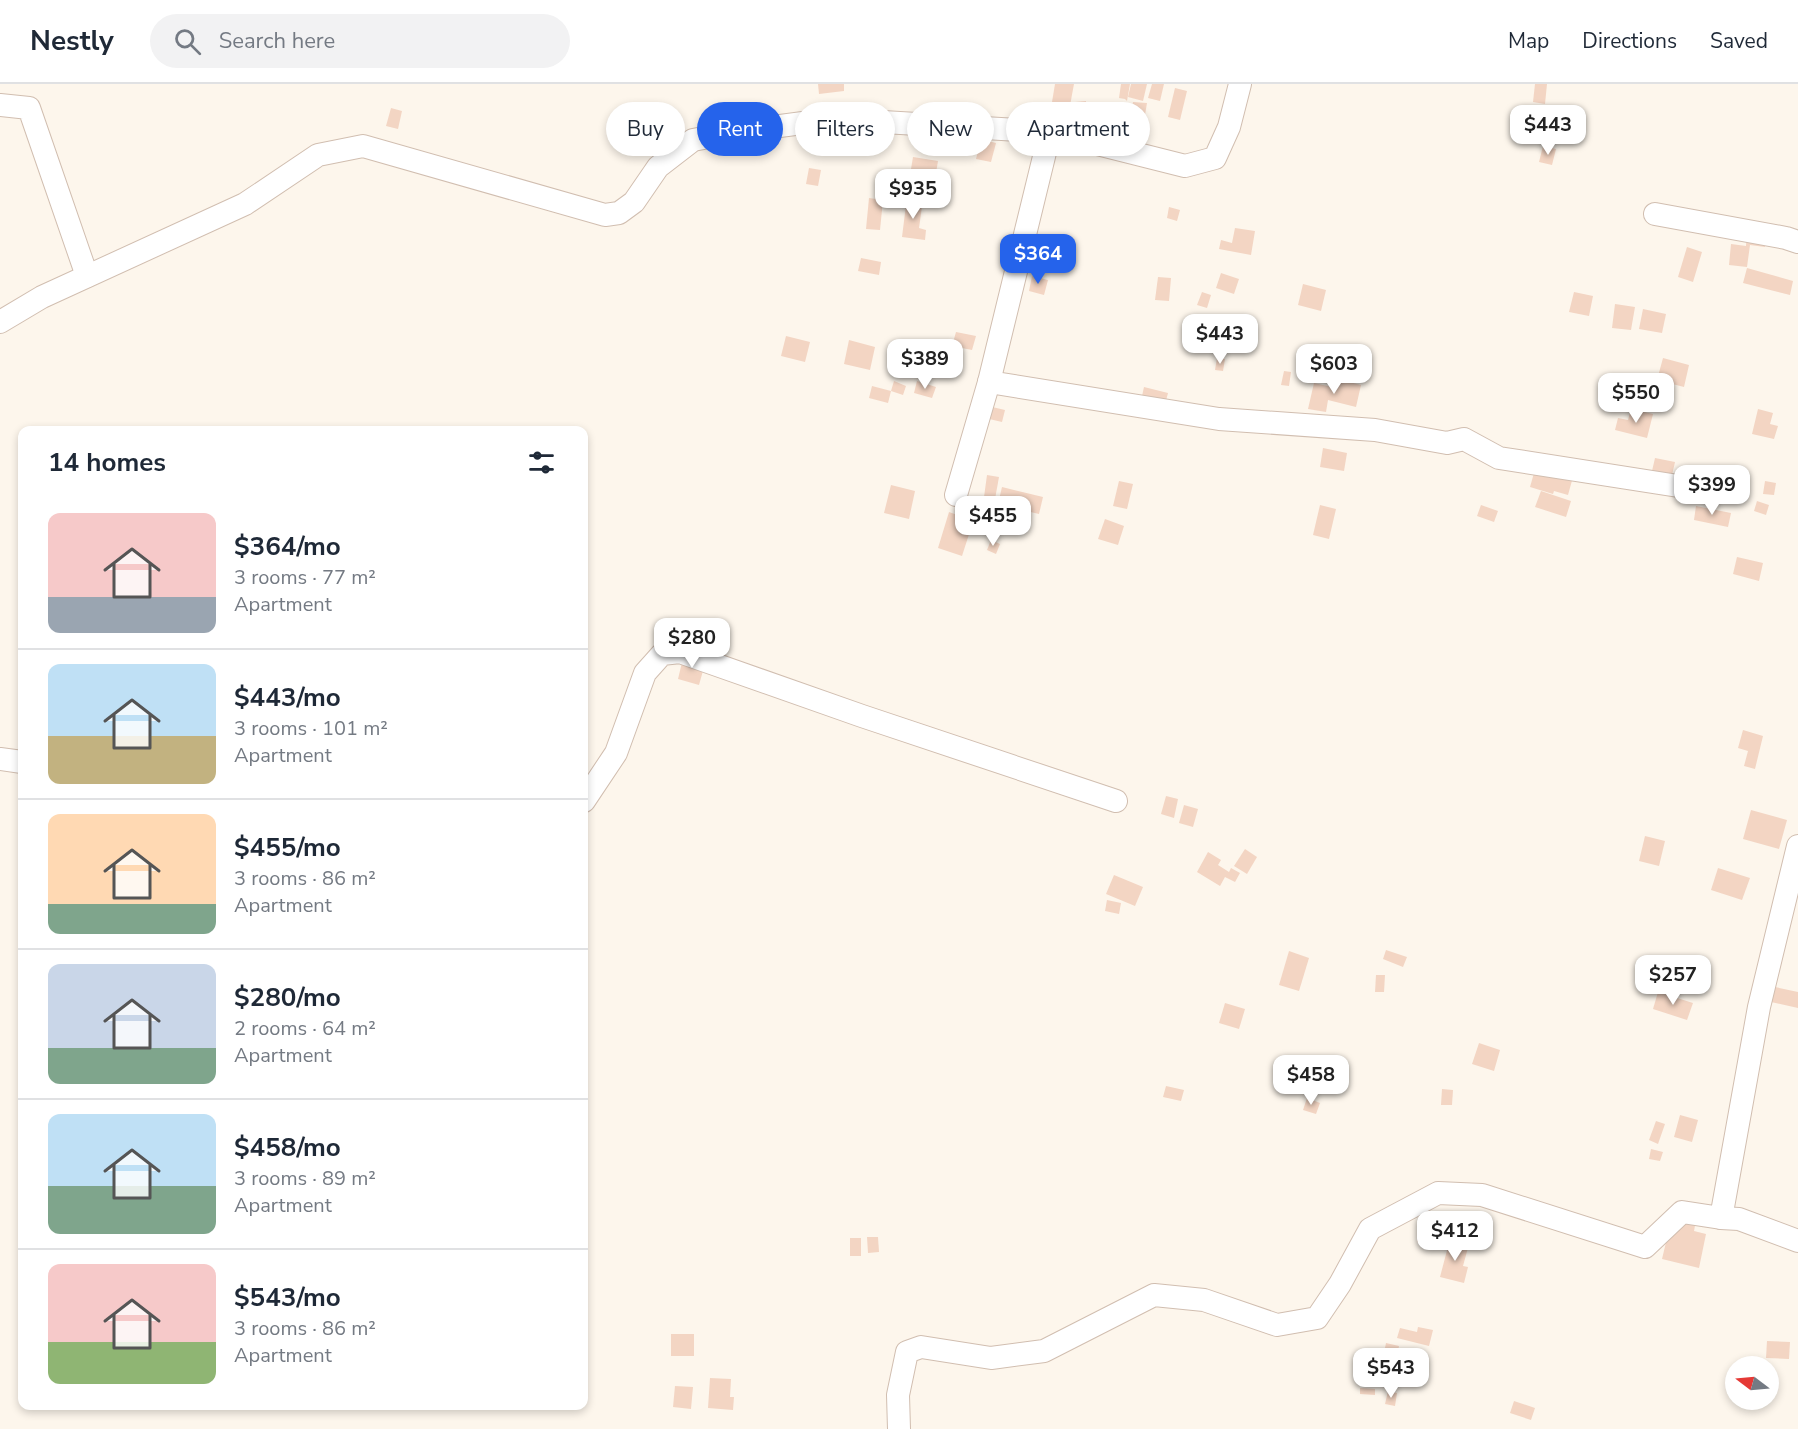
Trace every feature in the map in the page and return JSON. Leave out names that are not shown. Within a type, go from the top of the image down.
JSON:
[{"type":"street","points":[[1145,156],[1185,166],[1215,158],[1229,127],[1240,84]]},
{"type":"street","points":[[0,105],[29,108],[87,276]]},
{"type":"street","points":[[0,322],[42,297],[245,204],[318,155],[363,146],[605,215],[619,213],[634,202],[658,167],[693,140],[833,119],[1006,129]]},
{"type":"street","points":[[956,495],[989,382],[1044,156]]},
{"type":"street","points":[[1655,214],[1798,242]]},
{"type":"street","points":[[989,382],[1219,419],[1375,430],[1447,443],[1464,439],[1499,458],[1691,488]]},
{"type":"street","points":[[588,795],[616,753],[645,673],[662,654],[680,652],[873,720],[1116,801]]},
{"type":"street","points":[[0,759],[18,761]]},
{"type":"street","points":[[1721,1218],[1759,1007],[1798,846]]},
{"type":"street","points":[[899,1429],[898,1395],[907,1352],[921,1347],[991,1358],[1044,1351],[1154,1295],[1204,1300],[1277,1325],[1317,1318],[1340,1284],[1370,1228],[1438,1193],[1482,1196],[1645,1247],[1682,1212],[1739,1219],[1798,1241]]},
{"type":"building","points":[[818,84],[844,84],[844,91],[819,94]]},
{"type":"building","points":[[1055,84],[1074,84],[1071,102],[1052,102]]},
{"type":"building","points":[[1121,84],[1130,84],[1127,101],[1119,98]]},
{"type":"building","points":[[1131,84],[1147,84],[1143,101],[1128,97]]},
{"type":"building","points":[[1152,84],[1164,84],[1160,101],[1148,98]]},
{"type":"building","points":[[1535,84],[1547,84],[1545,104],[1533,102]]},
{"type":"building","points":[[1175,88],[1187,91],[1180,120],[1168,117]]},
{"type":"building","points":[[391,108],[402,111],[398,129],[386,126]]},
{"type":"building","points":[[1543,146],[1556,149],[1552,165],[1539,162]]},
{"type":"building","points":[[977,156],[993,156],[991,162],[976,159]]},
{"type":"building","points":[[913,157],[938,161],[932,197],[907,193]]},
{"type":"building","points":[[809,168],[821,170],[818,186],[806,184]]},
{"type":"building","points":[[907,197],[923,199],[919,228],[926,230],[925,240],[902,237]]},
{"type":"building","points":[[869,198],[883,200],[880,230],[866,229]]},
{"type":"building","points":[[1169,207],[1180,210],[1177,221],[1167,218]]},
{"type":"building","points":[[1747,227],[1767,229],[1765,247],[1750,245],[1747,267],[1729,265],[1731,244],[1746,246]]},
{"type":"building","points":[[1235,228],[1255,231],[1251,255],[1219,249],[1221,240],[1232,243]]},
{"type":"building","points":[[1687,247],[1702,252],[1693,282],[1678,277]]},
{"type":"building","points":[[861,258],[881,262],[879,275],[858,271]]},
{"type":"building","points":[[1747,268],[1793,281],[1790,295],[1743,283]]},
{"type":"building","points":[[1221,273],[1239,279],[1234,294],[1216,288]]},
{"type":"building","points":[[1032,276],[1048,280],[1044,295],[1029,291]]},
{"type":"building","points":[[1158,277],[1171,278],[1169,301],[1155,300]]},
{"type":"building","points":[[1303,284],[1326,290],[1321,311],[1298,305]]},
{"type":"building","points":[[1202,292],[1211,295],[1207,308],[1197,305]]},
{"type":"building","points":[[1574,292],[1593,296],[1589,316],[1569,312]]},
{"type":"building","points":[[1615,304],[1635,307],[1631,330],[1612,328]]},
{"type":"building","points":[[1643,309],[1666,314],[1662,333],[1639,329]]},
{"type":"building","points":[[956,332],[976,336],[972,350],[952,346]]},
{"type":"building","points":[[786,336],[810,342],[805,362],[781,356]]},
{"type":"building","points":[[849,340],[875,347],[870,370],[844,364]]},
{"type":"building","points":[[1217,358],[1225,359],[1223,371],[1215,370]]},
{"type":"building","points":[[1663,358],[1689,365],[1684,387],[1657,380]]},
{"type":"building","points":[[1284,371],[1291,372],[1289,386],[1281,385]]},
{"type":"building","points":[[1334,378],[1361,385],[1356,407],[1328,400],[1326,412],[1308,409],[1314,383],[1332,387]]},
{"type":"building","points":[[894,381],[906,386],[903,395],[891,391]]},
{"type":"building","points":[[917,381],[936,387],[932,398],[914,393]]},
{"type":"building","points":[[872,386],[891,391],[888,403],[869,398]]},
{"type":"building","points":[[1144,387],[1168,393],[1163,412],[1140,405]]},
{"type":"building","points":[[988,406],[1005,410],[1002,422],[985,418]]},
{"type":"building","points":[[1631,409],[1653,414],[1647,438],[1615,430],[1618,418],[1628,420]]},
{"type":"building","points":[[1758,409],[1773,413],[1770,424],[1778,426],[1774,439],[1752,434]]},
{"type":"building","points":[[1323,448],[1347,453],[1344,471],[1320,467]]},
{"type":"building","points":[[1655,458],[1675,462],[1672,475],[1652,471]]},
{"type":"building","points":[[1536,466],[1573,477],[1568,495],[1554,491],[1553,494],[1530,487]]},
{"type":"building","points":[[987,475],[999,477],[995,499],[984,497]]},
{"type":"building","points":[[1119,481],[1133,484],[1127,509],[1113,506]]},
{"type":"building","points":[[1765,481],[1776,483],[1774,495],[1763,494]]},
{"type":"building","points":[[891,485],[915,491],[909,519],[884,513]]},
{"type":"building","points":[[1002,487],[1043,497],[1039,514],[998,504]]},
{"type":"building","points":[[1541,491],[1571,501],[1566,517],[1535,507]]},
{"type":"building","points":[[1757,501],[1769,505],[1766,515],[1754,511]]},
{"type":"building","points":[[1320,505],[1336,509],[1329,539],[1313,535]]},
{"type":"building","points":[[1481,505],[1498,511],[1494,522],[1477,516]]},
{"type":"building","points":[[1696,506],[1731,513],[1728,527],[1694,520]]},
{"type":"building","points":[[949,512],[963,517],[960,525],[971,528],[962,556],[938,548]]},
{"type":"building","points":[[1105,519],[1124,526],[1118,545],[1098,539]]},
{"type":"building","points":[[991,540],[1000,544],[996,554],[987,550]]},
{"type":"building","points":[[1737,557],[1763,563],[1759,581],[1733,574]]},
{"type":"building","points":[[684,654],[706,660],[699,685],[678,679]]},
{"type":"building","points":[[1743,730],[1763,736],[1755,769],[1744,766],[1748,751],[1738,748]]},
{"type":"building","points":[[1166,796],[1178,799],[1174,818],[1161,814]]},
{"type":"building","points":[[1184,805],[1198,809],[1193,827],[1179,823]]},
{"type":"building","points":[[1751,810],[1787,820],[1779,849],[1743,839]]},
{"type":"building","points":[[1645,836],[1665,841],[1659,866],[1639,861]]},
{"type":"building","points":[[1245,849],[1257,857],[1247,874],[1234,866]]},
{"type":"building","points":[[1208,852],[1221,860],[1218,865],[1229,872],[1231,868],[1240,873],[1235,882],[1225,877],[1220,886],[1197,872]]},
{"type":"building","points":[[1718,868],[1750,878],[1742,900],[1711,890]]},
{"type":"building","points":[[1114,875],[1143,887],[1135,906],[1106,894]]},
{"type":"building","points":[[1107,900],[1121,903],[1119,914],[1105,911]]},
{"type":"building","points":[[1386,950],[1407,957],[1403,967],[1383,959]]},
{"type":"building","points":[[1289,951],[1309,958],[1299,991],[1279,985]]},
{"type":"building","points":[[1376,975],[1385,975],[1384,992],[1375,992]]},
{"type":"building","points":[[1766,985],[1798,992],[1798,1008],[1762,1000]]},
{"type":"building","points":[[1658,992],[1693,1003],[1687,1020],[1653,1009]]},
{"type":"building","points":[[1225,1003],[1245,1009],[1239,1029],[1219,1023]]},
{"type":"building","points":[[1479,1043],[1500,1050],[1494,1071],[1472,1064]]},
{"type":"building","points":[[1317,1068],[1327,1069],[1325,1080],[1315,1079]]},
{"type":"building","points":[[1166,1086],[1184,1090],[1181,1101],[1163,1097]]},
{"type":"building","points":[[1442,1089],[1453,1090],[1452,1105],[1441,1105]]},
{"type":"building","points":[[1307,1098],[1320,1103],[1316,1114],[1303,1110]]},
{"type":"building","points":[[1680,1115],[1698,1120],[1692,1142],[1674,1137]]},
{"type":"building","points":[[1656,1121],[1665,1124],[1658,1144],[1649,1140]]},
{"type":"building","points":[[1651,1149],[1663,1152],[1660,1161],[1649,1159]]},
{"type":"building","points":[[1674,1209],[1697,1215],[1694,1231],[1706,1234],[1699,1268],[1662,1259]]},
{"type":"building","points":[[1424,1214],[1450,1221],[1444,1242],[1432,1239],[1431,1246],[1417,1242]]},
{"type":"building","points":[[867,1237],[878,1237],[879,1252],[868,1253]]},
{"type":"building","points":[[850,1238],[861,1238],[861,1256],[850,1256]]},
{"type":"building","points":[[1450,1239],[1469,1244],[1463,1266],[1468,1267],[1464,1283],[1440,1277]]},
{"type":"building","points":[[1418,1327],[1433,1330],[1429,1346],[1397,1338],[1400,1328],[1417,1332]]},
{"type":"building","points":[[671,1334],[694,1334],[694,1356],[671,1356]]},
{"type":"building","points":[[1767,1341],[1790,1342],[1789,1359],[1766,1356]]},
{"type":"building","points":[[1386,1343],[1399,1346],[1396,1360],[1383,1358]]},
{"type":"building","points":[[710,1378],[731,1379],[730,1397],[734,1397],[733,1410],[708,1408]]},
{"type":"building","points":[[675,1386],[693,1387],[691,1409],[673,1407]]},
{"type":"building","points":[[1360,1388],[1375,1389],[1375,1395],[1360,1394]]},
{"type":"building","points":[[1388,1391],[1397,1393],[1395,1406],[1385,1404]]},
{"type":"building","points":[[1514,1401],[1535,1408],[1531,1420],[1510,1413]]}]
